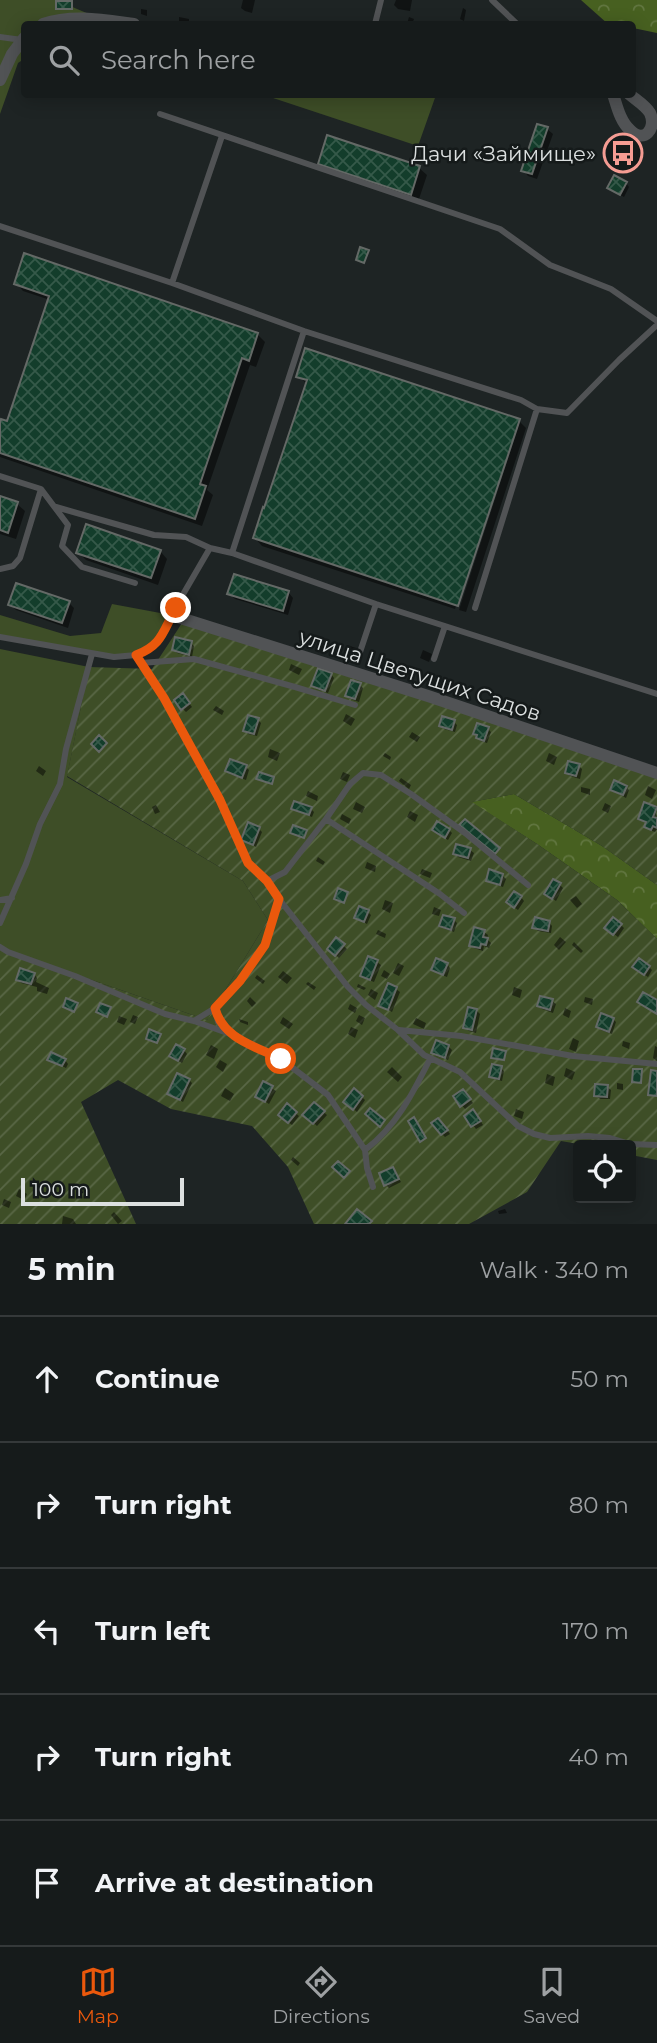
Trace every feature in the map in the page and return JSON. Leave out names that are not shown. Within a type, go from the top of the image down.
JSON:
[{"type":"street","points":[[52,21],[78,18],[106,21]]},
{"type":"street","points":[[0,80],[21,42]]},
{"type":"street","points":[[614,98],[620,115],[630,131],[647,136],[655,132],[654,113],[634,98]]},
{"type":"street","name":"улица Цветущих Садов","points":[[172,615],[428,696],[657,774]]},
{"type":"lane","points":[[376,21],[382,0]]},
{"type":"lane","points":[[492,0],[514,21]]},
{"type":"lane","points":[[0,37],[21,39]]},
{"type":"lane","points":[[0,226],[172,283],[304,331],[521,400],[537,409],[567,413],[657,323],[611,289],[550,265],[500,229],[160,114]]},
{"type":"lane","points":[[172,283],[222,136]]},
{"type":"lane","points":[[232,553],[304,331]]},
{"type":"lane","points":[[475,608],[537,409]]},
{"type":"lane","points":[[0,476],[41,489],[68,525],[62,546],[82,567],[135,583]]},
{"type":"lane","points":[[0,569],[13,566],[20,558],[41,489]]},
{"type":"lane","points":[[54,507],[154,535],[186,537],[210,548],[232,553],[376,604],[657,694]]},
{"type":"lane","points":[[0,637],[114,657],[136,655],[154,646],[163,635],[210,548]]},
{"type":"lane","points":[[360,652],[376,604]]},
{"type":"lane","points":[[434,659],[445,626]]},
{"type":"lane","points":[[0,923],[40,824],[60,784],[66,749],[92,654]]},
{"type":"lane","points":[[136,655],[164,698],[220,800],[248,863],[267,881],[348,987],[366,1005],[430,1059],[460,1072],[518,1126],[534,1134],[550,1138],[588,1136],[657,1145]]},
{"type":"lane","points":[[141,663],[194,660],[355,705]]},
{"type":"lane","points":[[267,881],[285,872],[350,784],[363,773],[381,775],[465,833],[528,885]]},
{"type":"lane","points":[[326,819],[440,894],[464,913]]},
{"type":"lane","points":[[0,900],[12,898]]},
{"type":"lane","points":[[194,1021],[215,1008],[240,981],[265,945],[279,899]]},
{"type":"lane","points":[[0,947],[165,1014],[230,1034],[281,1059],[328,1095],[365,1150],[373,1187]]},
{"type":"lane","points":[[215,1008],[218,1021],[230,1034]]},
{"type":"lane","points":[[398,1030],[461,1036],[573,1056],[657,1064]]},
{"type":"lane","points":[[365,1150],[382,1138],[412,1096],[430,1059]]},
{"type":"green space","points":[[0,0],[56,0],[111,21],[21,21],[21,61],[0,114]]},
{"type":"green space","points":[[581,0],[657,0],[657,33],[636,29],[636,21],[605,21]]},
{"type":"green space","points":[[273,98],[435,98],[418,146]]},
{"type":"green space","points":[[112,604],[171,615],[154,646],[136,655],[114,657],[0,637],[0,615],[70,636],[101,633]]},
{"type":"green space","points":[[186,617],[657,772],[657,885],[602,846],[514,794],[472,802],[617,900],[657,939],[657,1160],[636,1156],[636,1140],[573,1140],[573,1143],[561,1141],[527,1192],[469,1224],[314,1224],[288,1167],[252,1126],[171,1109],[118,1080],[81,1102],[136,1224],[0,1224],[0,948],[207,1020],[268,920],[243,881],[67,776],[89,667],[152,669]]},
{"type":"green space","points":[[0,649],[89,667],[67,777],[243,881],[268,920],[207,1020],[0,948]]},
{"type":"green space","points":[[514,794],[602,846],[657,885],[657,939],[617,900],[471,802]]},
{"type":"building","points":[[56,1],[72,1],[72,9],[56,9]]},
{"type":"building","points":[[537,124],[548,127],[532,174],[521,171]]},
{"type":"building","points":[[327,135],[420,166],[411,195],[318,164]]},
{"type":"building","points":[[614,175],[627,182],[620,195],[607,188]]},
{"type":"building","points":[[360,247],[369,250],[364,263],[356,260]]},
{"type":"building","points":[[24,253],[258,333],[249,361],[242,358],[200,484],[206,486],[195,519],[0,453],[0,422],[1,419],[7,421],[49,296],[14,284]]},
{"type":"building","points":[[305,348],[520,419],[458,606],[253,538],[307,380],[296,377]]},
{"type":"building","points":[[0,496],[18,502],[8,533],[0,530]]},
{"type":"building","points":[[86,524],[161,550],[151,578],[76,553]]},
{"type":"building","points":[[234,574],[289,591],[283,611],[227,594]]},
{"type":"building","points":[[16,583],[70,601],[62,623],[8,605]]},
{"type":"building","points":[[175,637],[192,641],[189,655],[172,650]]},
{"type":"building","points":[[318,668],[332,673],[325,691],[311,686]]},
{"type":"building","points":[[351,680],[361,683],[355,699],[345,696]]},
{"type":"building","points":[[183,693],[190,703],[181,710],[174,700]]},
{"type":"building","points":[[248,715],[259,718],[254,734],[243,731]]},
{"type":"building","points":[[442,716],[455,720],[452,730],[439,726]]},
{"type":"building","points":[[477,723],[489,727],[484,741],[473,734]]},
{"type":"building","points":[[99,735],[107,743],[99,752],[91,744]]},
{"type":"building","points":[[230,759],[247,765],[242,778],[225,771]]},
{"type":"building","points":[[568,761],[580,764],[576,776],[565,773]]},
{"type":"building","points":[[259,772],[274,777],[272,784],[256,779]]},
{"type":"building","points":[[614,780],[627,786],[623,795],[610,790]]},
{"type":"building","points":[[294,801],[312,807],[309,815],[291,809]]},
{"type":"building","points":[[644,802],[657,807],[653,817],[657,818],[657,828],[653,826],[651,830],[644,827],[646,822],[638,819]]},
{"type":"building","points":[[465,819],[500,848],[495,854],[459,825]]},
{"type":"building","points":[[437,821],[450,829],[445,838],[432,830]]},
{"type":"building","points":[[248,822],[260,827],[253,845],[241,840]]},
{"type":"building","points":[[293,825],[307,830],[304,838],[290,833]]},
{"type":"building","points":[[456,844],[471,848],[468,858],[453,854]]},
{"type":"building","points":[[489,869],[503,874],[500,885],[486,881]]},
{"type":"building","points":[[553,879],[561,883],[552,899],[544,894]]},
{"type":"building","points":[[338,888],[348,892],[344,903],[334,899]]},
{"type":"building","points":[[514,891],[522,896],[514,908],[506,902]]},
{"type":"building","points":[[359,906],[369,910],[364,922],[354,918]]},
{"type":"building","points":[[443,915],[455,918],[451,930],[439,926]]},
{"type":"building","points":[[535,917],[550,921],[548,931],[532,928]]},
{"type":"building","points":[[613,917],[622,924],[613,935],[604,928]]},
{"type":"building","points":[[474,927],[485,930],[483,937],[488,938],[486,945],[481,944],[480,948],[469,946]]},
{"type":"building","points":[[336,937],[345,944],[335,956],[327,949]]},
{"type":"building","points":[[368,956],[378,960],[370,980],[360,976]]},
{"type":"building","points":[[436,958],[448,963],[443,975],[431,970]]},
{"type":"building","points":[[639,958],[650,966],[644,975],[632,967]]},
{"type":"building","points":[[20,968],[35,973],[31,984],[16,980]]},
{"type":"building","points":[[388,983],[397,987],[388,1010],[378,1006]]},
{"type":"building","points":[[643,992],[657,1000],[657,1014],[637,1002]]},
{"type":"building","points":[[540,996],[553,999],[550,1010],[537,1006]]},
{"type":"building","points":[[66,998],[78,1003],[74,1012],[63,1007]]},
{"type":"building","points":[[100,1003],[111,1007],[107,1017],[96,1012]]},
{"type":"building","points":[[468,1007],[477,1009],[472,1030],[463,1028]]},
{"type":"building","points":[[601,1013],[614,1018],[609,1032],[596,1027]]},
{"type":"building","points":[[149,1029],[161,1034],[157,1043],[146,1039]]},
{"type":"building","points":[[436,1040],[449,1045],[445,1058],[431,1053]]},
{"type":"building","points":[[176,1044],[185,1049],[178,1061],[169,1056]]},
{"type":"building","points":[[493,1048],[506,1051],[504,1060],[491,1058]]},
{"type":"building","points":[[51,1052],[66,1059],[62,1066],[47,1060]]},
{"type":"building","points":[[492,1064],[502,1066],[499,1079],[489,1077]]},
{"type":"building","points":[[633,1069],[642,1069],[641,1083],[632,1082]]},
{"type":"building","points":[[651,1070],[657,1071],[657,1096],[648,1095]]},
{"type":"building","points":[[177,1073],[190,1079],[180,1100],[167,1094]]},
{"type":"building","points":[[263,1081],[273,1086],[265,1102],[255,1097]]},
{"type":"building","points":[[595,1084],[608,1085],[607,1097],[594,1096]]},
{"type":"building","points":[[354,1088],[363,1096],[353,1110],[343,1102]]},
{"type":"building","points":[[463,1089],[471,1099],[460,1107],[453,1096]]},
{"type":"building","points":[[314,1102],[325,1111],[313,1124],[302,1115]]},
{"type":"building","points":[[287,1103],[297,1112],[288,1123],[278,1115]]},
{"type":"building","points":[[370,1108],[385,1120],[380,1127],[365,1114]]},
{"type":"building","points":[[473,1109],[481,1121],[471,1127],[464,1116]]},
{"type":"building","points":[[414,1117],[426,1138],[420,1142],[408,1121]]},
{"type":"building","points":[[438,1118],[448,1130],[441,1135],[431,1123]]},
{"type":"building","points":[[338,1161],[350,1171],[344,1178],[332,1167]]},
{"type":"building","points":[[393,1167],[399,1179],[384,1186],[379,1173]]},
{"type":"building","points":[[357,1209],[372,1221],[369,1224],[345,1224]]},
{"type":"place","name":"Дачи «Займище»","points":[[623,153]]},
{"type":"route","points":[[176,608],[163,635],[154,646],[136,655],[164,698],[220,800],[248,863],[267,881],[279,899],[265,945],[240,981],[215,1008],[218,1021],[230,1034],[281,1059]]}]
